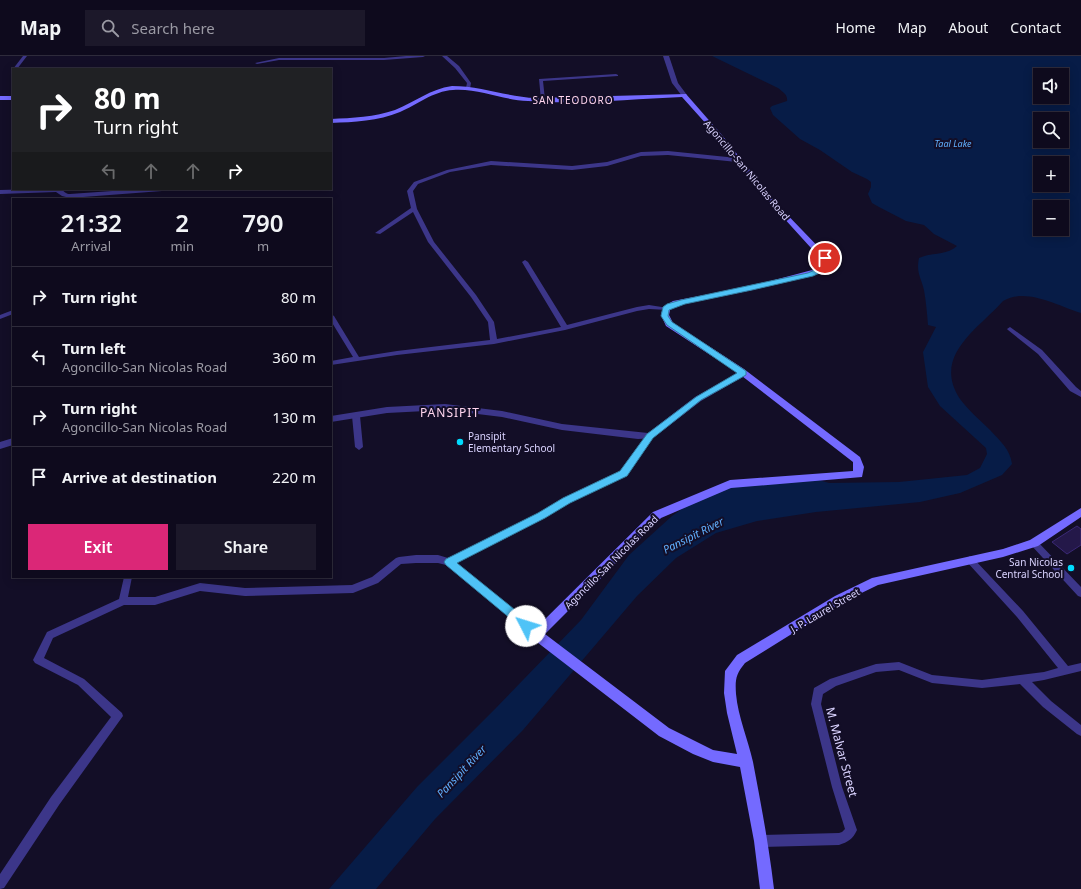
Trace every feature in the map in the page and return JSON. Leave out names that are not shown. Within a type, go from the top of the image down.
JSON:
[{"type":"main road","points":[[332,121],[364,119],[386,114],[438,91],[452,88],[468,88],[518,98],[544,100],[684,95]]},
{"type":"main road","name":"Agoncillo-San Nicolas Road","points":[[538,635],[657,515],[730,484],[858,474],[859,467],[857,460],[743,373],[669,324],[664,316],[666,309],[670,306],[811,274],[819,271],[825,266],[826,262],[825,258],[774,204],[684,95]]},
{"type":"main road","points":[[0,98],[12,98]]},
{"type":"main road","name":"J. P. Laurel Street","points":[[767,889],[761,842],[746,762],[733,713],[730,693],[731,671],[741,659],[839,599],[876,581],[1003,553],[1034,543],[1081,512]]},
{"type":"main road","points":[[538,635],[664,732],[680,742],[713,756],[746,762]]},
{"type":"street","points":[[15,68],[25,56]]},
{"type":"street","points":[[258,63],[279,59],[369,60],[423,56]]},
{"type":"street","points":[[444,56],[457,67],[469,83],[468,88]]},
{"type":"street","points":[[666,56],[670,64],[671,75],[684,95]]},
{"type":"street","points":[[544,100],[541,80],[616,75]]},
{"type":"street","points":[[494,342],[491,322],[474,296],[431,242],[414,209],[410,191],[416,183],[449,171],[474,165],[492,163],[572,168],[607,164],[641,154],[661,153],[737,160]]},
{"type":"street","points":[[0,192],[51,190],[60,191],[64,195],[70,196],[149,190]]},
{"type":"street","points":[[378,233],[414,209]]},
{"type":"street","points":[[525,262],[565,328]]},
{"type":"street","points":[[332,363],[494,342],[565,328],[637,309],[649,307],[666,309]]},
{"type":"street","points":[[0,317],[12,312]]},
{"type":"street","points":[[332,318],[357,359]]},
{"type":"street","points":[[1010,329],[1040,352],[1073,389],[1081,395]]},
{"type":"street","points":[[449,562],[542,516],[566,500],[623,473],[650,436],[698,398],[743,373]]},
{"type":"street","points":[[332,419],[387,410],[445,407],[502,414],[562,427],[638,436],[650,436]]},
{"type":"street","points":[[356,416],[359,447]]},
{"type":"street","points":[[0,446],[12,441]]},
{"type":"street","points":[[1034,543],[1081,593]]},
{"type":"street","points":[[0,884],[55,801],[118,716],[81,682],[38,660],[50,635],[123,601],[155,601],[200,587],[245,592],[353,589],[375,580],[399,561],[431,559],[449,562],[538,635]]},
{"type":"street","points":[[970,560],[1020,614],[1066,670]]},
{"type":"street","points":[[123,601],[128,578]]},
{"type":"street","name":"M. Malvar Street","points":[[761,842],[839,839],[846,837],[850,830],[837,787],[816,704],[818,691],[833,682],[876,668],[899,666],[932,678],[982,684],[1044,676],[1066,670],[1081,668]]},
{"type":"street","points":[[1022,679],[1047,704],[1081,731]]},
{"type":"water","name":"Taal Lake","points":[[712,56],[1081,56],[1081,313],[1042,299],[1022,296],[1012,297],[1003,301],[971,333],[961,345],[954,357],[951,370],[953,384],[960,399],[1004,446],[1009,454],[1012,464],[1002,475],[960,493],[920,502],[816,512],[757,521],[716,533],[676,558],[637,596],[523,730],[435,819],[376,889],[329,889],[417,787],[581,620],[629,555],[672,516],[706,492],[738,482],[815,479],[829,483],[899,482],[967,475],[980,468],[987,454],[986,448],[940,406],[928,387],[923,352],[936,327],[928,325],[924,290],[918,271],[919,258],[944,253],[957,246],[934,234],[924,225],[906,221],[872,203],[868,194],[871,187],[871,182],[852,172],[820,150],[800,139],[773,115],[770,108],[772,106],[787,101],[786,95],[778,88]]},
{"type":"building","points":[[1077,526],[1081,529],[1081,545],[1067,554],[1052,542]]},
{"type":"place","name":"Pansipit Elementary School","points":[[460,442]]},
{"type":"place","name":"San Nicolas Central School","points":[[1071,568]]},
{"type":"district","name":"SAN TEODORO","points":[[573,100]]},
{"type":"district","name":"PANSIPIT","points":[[450,412]]},
{"type":"route","points":[[526,626],[449,562],[542,516],[566,500],[623,473],[629,467],[650,436],[698,398],[743,373],[669,324],[664,316],[666,309],[670,306],[683,302],[811,274],[819,271],[825,266],[825,258]]},
{"type":"water label","name":"Pansipit River","points":[[693,535]]},
{"type":"water label","name":"Pansipit River","points":[[461,771]]}]
